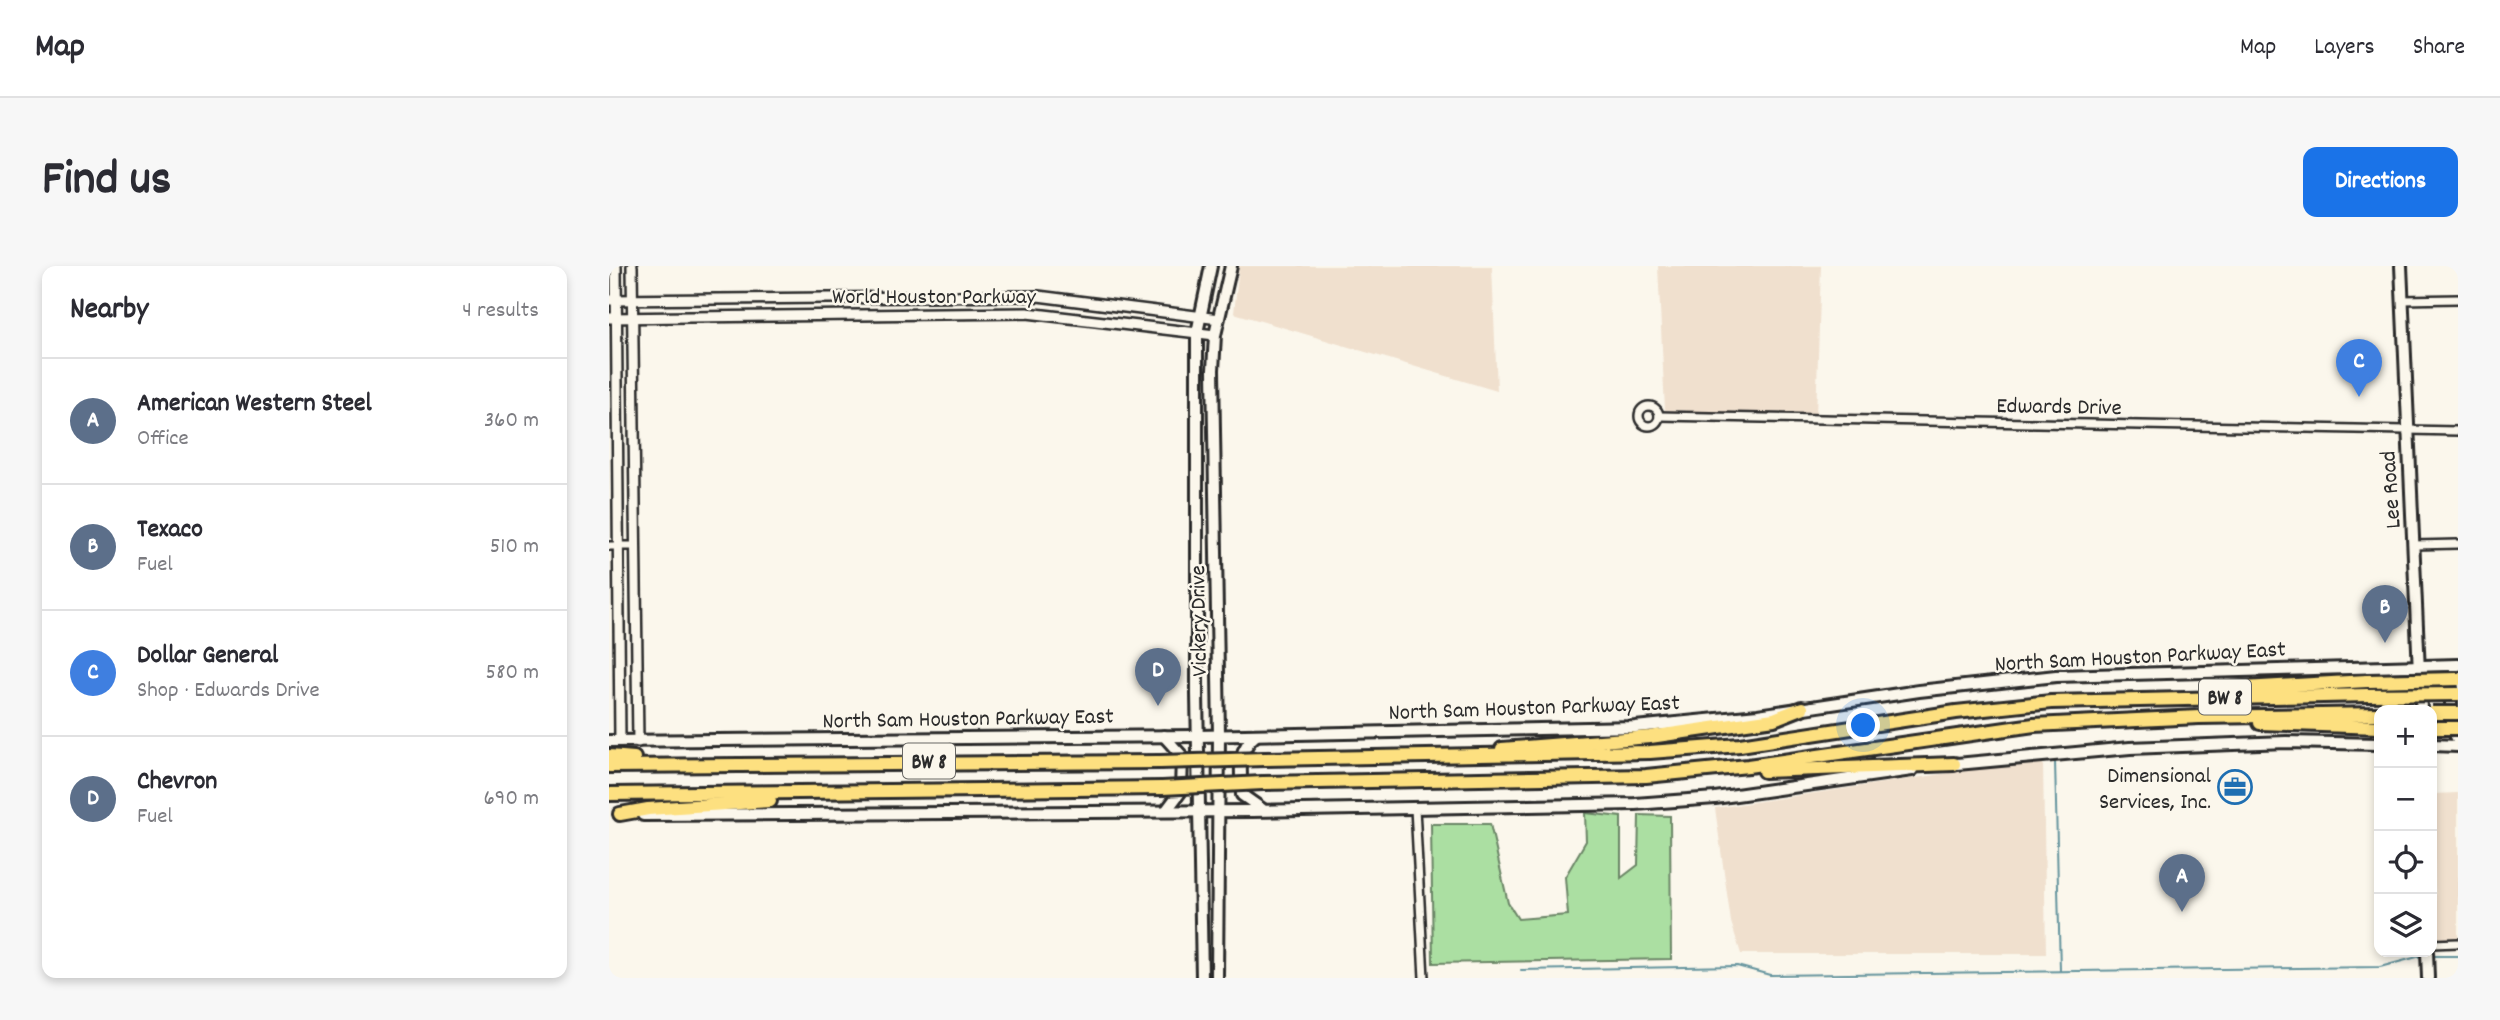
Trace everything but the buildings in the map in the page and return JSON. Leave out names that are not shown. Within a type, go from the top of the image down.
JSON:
[{"type":"highway","points":[[2082,700],[2458,676]]},
{"type":"highway","name":"North Sam Houston Parkway East","points":[[609,766],[1160,762],[1597,755],[1689,750],[1956,712],[2082,700],[2458,694]]},
{"type":"highway","points":[[1408,758],[1650,737],[1774,719],[1802,708]]},
{"type":"highway","points":[[2437,713],[2458,713]]},
{"type":"highway","name":"BW 8","points":[[609,794],[984,791],[1162,788],[1263,783],[1545,780],[1676,774],[2000,729],[2130,719],[2373,720]]},
{"type":"highway","points":[[2437,728],[2458,728]]},
{"type":"highway","points":[[609,756],[697,764]]},
{"type":"highway","points":[[1676,774],[1954,764]]},
{"type":"highway","points":[[615,814],[648,809],[821,797],[984,791]]},
{"type":"main road","name":"Vickery Drive","points":[[1202,978],[1198,736],[1197,333],[1211,266]]},
{"type":"main road","name":"Vickery Drive","points":[[1217,978],[1219,735],[1215,335],[1231,266]]},
{"type":"main road","name":"Lee Road","points":[[2401,266],[2420,705]]},
{"type":"main road","points":[[1197,418],[1215,417]]},
{"type":"main road","points":[[1197,520],[1216,520]]},
{"type":"main road","name":"North Sam Houston Parkway East","points":[[614,741],[1198,736],[1635,727],[2056,676],[2458,665]]},
{"type":"main road","points":[[2372,669],[2391,681],[2393,705]]},
{"type":"main road","points":[[2458,676],[2451,687],[2451,726],[2458,740]]},
{"type":"main road","points":[[1256,735],[1241,752],[1242,794],[1264,810]]},
{"type":"main road","points":[[1163,736],[1182,755],[1181,790],[1166,811]]},
{"type":"main road","points":[[615,814],[1569,806],[1714,799],[1954,764],[2130,748],[2374,743]]},
{"type":"main road","points":[[2437,745],[2458,746]]},
{"type":"main road","points":[[1202,932],[1218,933]]},
{"type":"main road","points":[[2427,957],[2428,978]]},
{"type":"street","points":[[614,741],[620,546],[613,300],[617,266]]},
{"type":"street","points":[[632,266],[638,742]]},
{"type":"street","points":[[987,296],[987,313]]},
{"type":"street","name":"World Houston Parkway","points":[[613,300],[1038,296],[1219,319]]},
{"type":"street","points":[[746,298],[747,316]]},
{"type":"street","points":[[859,298],[860,314]]},
{"type":"street","points":[[2402,300],[2458,299]]},
{"type":"street","points":[[1087,318],[1089,302]]},
{"type":"street","name":"World Houston Parkway","points":[[614,318],[987,313],[1087,318],[1215,335]]},
{"type":"street","name":"Edwards Drive","points":[[1659,416],[2458,431]]},
{"type":"street","points":[[2414,545],[2458,544]]},
{"type":"street","points":[[609,546],[636,546]]},
{"type":"street","points":[[1415,808],[1424,978]]},
{"type":"street","points":[[2437,944],[2458,943]]},
{"type":"shaded area","points":[[1239,266],[1492,266],[1497,391],[1234,313]]},
{"type":"shaded area","points":[[1658,266],[1821,266],[1816,416],[1665,410]]},
{"type":"shaded area","points":[[2043,763],[2046,954],[1741,954],[1731,922],[1715,808],[1976,769]]},
{"type":"shaded area","points":[[2458,793],[2458,943],[2437,943],[2437,794]]},
{"type":"green space","points":[[1585,813],[1621,817],[1621,878],[1638,865],[1639,815],[1670,816],[1671,959],[1433,963],[1431,824],[1490,824],[1508,903],[1518,919],[1568,915],[1565,877],[1586,841]]},
{"type":"waterway","points":[[2055,761],[2060,971]]},
{"type":"waterway","points":[[2437,956],[2458,956]]},
{"type":"waterway","points":[[1521,970],[1737,966],[1770,975],[2380,967],[2417,957]]},
{"type":"place","name":"Dollar General","points":[[2359,397]]},
{"type":"place","name":"Texaco","points":[[2385,643]]},
{"type":"place","name":"Chevron","points":[[1158,706]]},
{"type":"place","name":"Dimensional Services, Inc.","points":[[2235,787]]},
{"type":"place","name":"American Western Steel","points":[[2182,912]]}]
